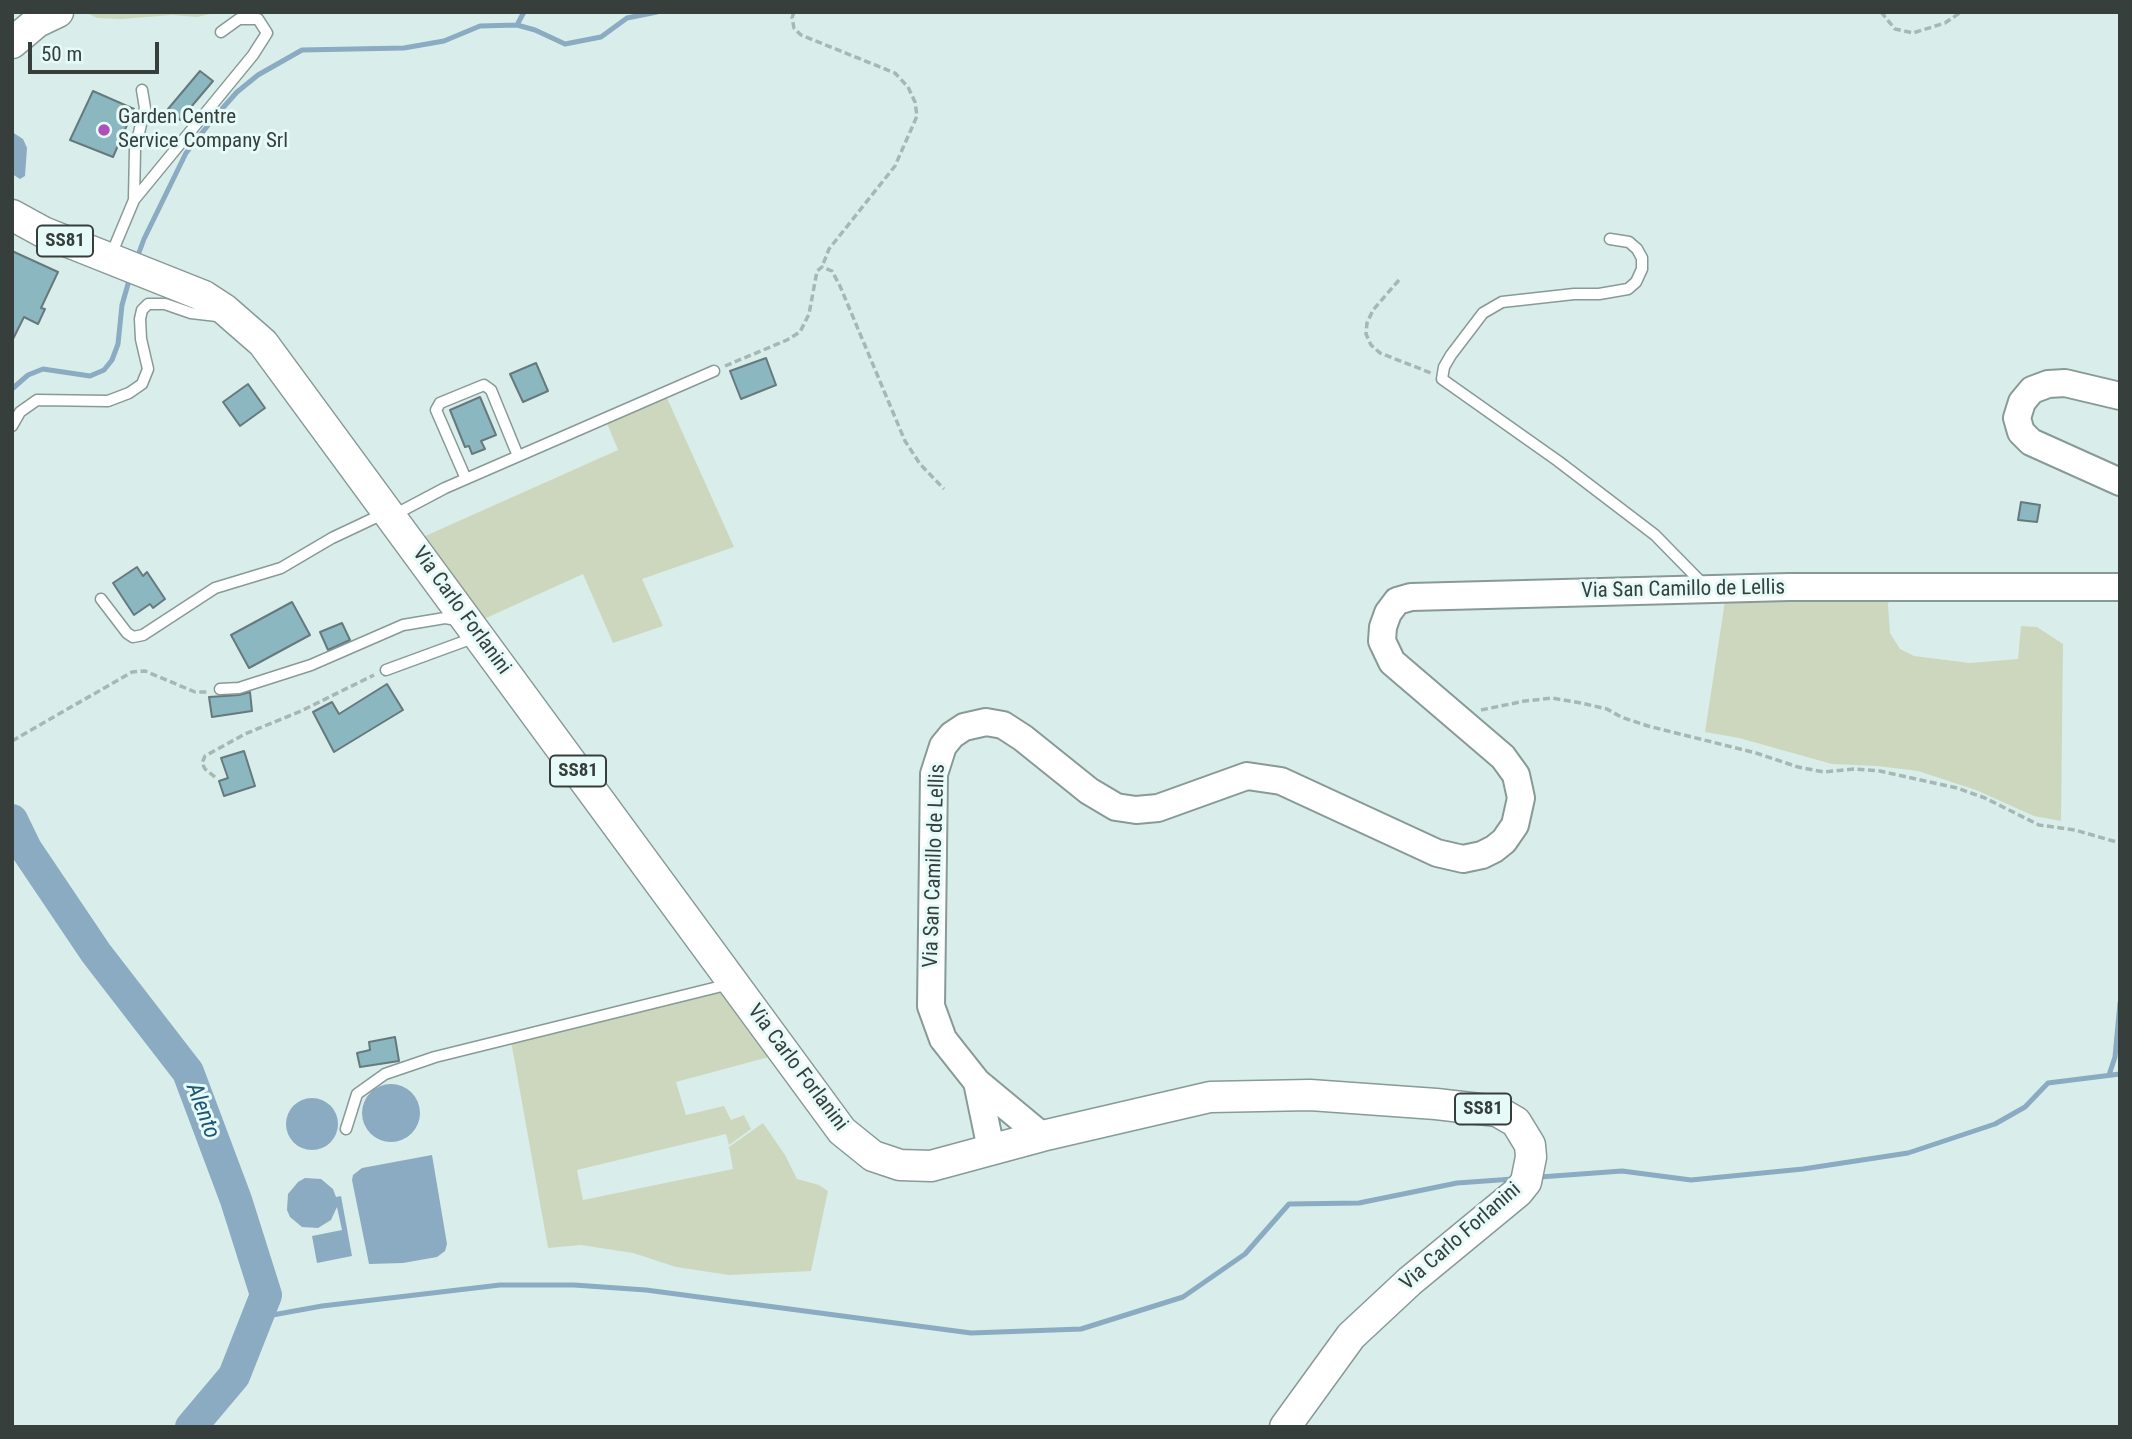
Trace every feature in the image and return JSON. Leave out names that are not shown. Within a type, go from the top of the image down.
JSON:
[{"type":"main road","points":[[12,43],[37,22],[58,12]]},
{"type":"main road","name":"Via Carlo Forlanini","points":[[12,215],[30,226],[204,296],[234,317],[263,343],[842,1131],[873,1156],[900,1165],[930,1166],[1042,1136],[1210,1097],[1310,1095],[1436,1104],[1497,1111],[1516,1122],[1530,1145],[1531,1157],[1526,1182],[1518,1192],[1410,1281],[1351,1336],[1285,1427]]},
{"type":"main road","points":[[2120,396],[2066,383],[2048,384],[2032,390],[2022,402],[2017,418],[2021,432],[2031,442],[2120,482]]},
{"type":"main road","name":"Via San Camillo de Lellis","points":[[1042,1136],[977,1082],[943,1039],[931,1006],[934,774],[939,755],[952,735],[964,727],[978,723],[1003,725],[1100,799],[1125,809],[1158,808],[1247,776],[1280,780],[1437,853],[1463,859],[1482,855],[1504,841],[1515,825],[1521,798],[1516,775],[1503,757],[1392,662],[1382,641],[1383,627],[1388,613],[1397,601],[1411,597],[1708,589],[2120,587]]},
{"type":"main road","name":"Via San Camillo de Lellis","points":[[977,1082],[991,1149]]},
{"type":"lane","points":[[134,200],[253,55],[267,33],[258,19],[239,19],[221,32]]},
{"type":"lane","points":[[114,261],[134,200],[135,149],[145,107],[142,90]]},
{"type":"lane","points":[[1610,239],[1629,242],[1642,258],[1643,269],[1636,282],[1628,289],[1502,302],[1483,313],[1451,355],[1444,367],[1442,379],[1558,461],[1655,535],[1708,589]]},
{"type":"lane","points":[[12,426],[20,412],[37,400],[108,401],[130,393],[142,384],[148,369],[141,339],[140,319],[142,310],[148,304],[165,304],[191,313],[234,317]]},
{"type":"lane","points":[[101,599],[127,633],[133,637],[143,635],[215,589],[281,568],[342,532],[390,514],[714,371]]},
{"type":"lane","points":[[466,479],[436,410],[440,403],[484,385],[491,390],[518,456]]},
{"type":"lane","points":[[220,689],[239,688],[311,665],[403,625],[445,618],[474,628]]},
{"type":"lane","points":[[386,670],[474,628]]},
{"type":"lane","points":[[346,1129],[357,1094],[385,1074],[435,1057],[734,983]]},
{"type":"path","points":[[714,371],[787,341],[800,332],[809,314],[817,271],[822,267],[829,249],[895,166],[916,116],[915,102],[908,87],[895,73],[801,34],[794,28],[794,12]]},
{"type":"path","points":[[1881,12],[1895,29],[1913,33],[1945,23],[1962,12]]},
{"type":"path","points":[[822,267],[832,271],[840,286],[905,441],[920,464],[944,489]]},
{"type":"path","points":[[1399,280],[1373,310],[1367,323],[1366,334],[1371,345],[1380,353],[1442,379]]},
{"type":"path","points":[[215,777],[202,763],[205,756],[245,734],[386,670]]},
{"type":"path","points":[[12,741],[132,672],[153,673],[195,692],[220,689]]},
{"type":"path","points":[[1455,716],[1552,698],[1606,709],[1621,718],[1647,726],[1824,772],[1854,769],[1880,771],[1957,788],[1985,798],[2039,825],[2075,830],[2120,843]]},
{"type":"green space","points":[[85,12],[219,12],[197,17],[172,15],[122,19],[97,18]]},
{"type":"green space","points":[[667,398],[734,547],[642,579],[663,626],[613,643],[583,574],[484,619],[423,537],[618,450],[606,421]]},
{"type":"green space","points":[[1893,593],[1888,604],[1890,633],[1900,649],[1914,656],[1970,663],[2018,659],[2021,626],[2037,627],[2063,644],[2061,821],[2034,816],[1976,790],[1918,771],[1832,764],[1739,738],[1705,732],[1725,601]]},
{"type":"green space","points":[[731,987],[780,1054],[676,1082],[686,1115],[724,1106],[731,1120],[744,1115],[751,1129],[729,1145],[726,1134],[577,1170],[583,1200],[733,1169],[729,1147],[763,1123],[785,1155],[797,1179],[819,1185],[828,1191],[811,1271],[729,1275],[676,1267],[633,1253],[581,1245],[548,1248],[511,1041]]},
{"type":"water","points":[[12,132],[23,139],[27,148],[25,176],[20,179],[12,174]]},
{"type":"water","points":[[385,1084],[397,1084],[412,1092],[420,1107],[420,1119],[412,1134],[397,1142],[385,1142],[370,1134],[362,1119],[362,1107],[370,1092]]},
{"type":"water","points":[[312,1098],[331,1105],[338,1124],[331,1143],[312,1150],[293,1143],[286,1124],[293,1105]]},
{"type":"water","points":[[432,1155],[447,1244],[445,1251],[437,1257],[403,1263],[369,1264],[353,1175],[362,1168]]},
{"type":"water","points":[[305,1178],[321,1179],[333,1189],[336,1197],[341,1196],[352,1256],[317,1263],[312,1236],[342,1230],[337,1207],[331,1220],[318,1228],[302,1227],[290,1217],[287,1210],[288,1194]]},
{"type":"building","points":[[200,71],[213,81],[180,120],[168,109]]},
{"type":"building","points":[[93,91],[134,109],[113,157],[70,140]]},
{"type":"building","points":[[12,251],[58,272],[41,308],[45,309],[38,324],[24,317],[12,341]]},
{"type":"building","points":[[766,358],[776,385],[741,399],[730,371]]},
{"type":"building","points":[[536,363],[548,391],[523,402],[510,374]]},
{"type":"building","points":[[248,384],[265,408],[240,426],[223,402]]},
{"type":"building","points":[[480,397],[496,435],[481,441],[485,449],[472,454],[469,446],[465,447],[450,410]]},
{"type":"building","points":[[2021,502],[2040,505],[2037,522],[2018,520]]},
{"type":"building","points":[[137,567],[143,576],[147,572],[165,599],[153,608],[150,604],[134,615],[113,583]]},
{"type":"building","points":[[292,602],[310,635],[249,668],[231,635]]},
{"type":"building","points":[[342,623],[350,640],[328,650],[320,632]]},
{"type":"building","points":[[387,684],[403,710],[334,752],[313,712],[332,702],[339,714]]},
{"type":"building","points":[[250,692],[252,711],[212,717],[209,697]]},
{"type":"building","points":[[244,751],[255,786],[224,796],[219,781],[228,778],[221,758]]},
{"type":"building","points":[[395,1037],[399,1061],[360,1067],[357,1053],[370,1050],[369,1042]]},
{"type":"waterway","points":[[517,25],[524,12]]},
{"type":"waterway","points":[[137,258],[186,153],[237,92],[258,75],[302,50],[404,48],[444,41],[480,26],[517,25],[565,44],[601,37],[627,18],[657,12]]},
{"type":"waterway","points":[[12,389],[28,375],[43,369],[90,376],[104,370],[112,360],[118,344],[122,305],[130,277]]},
{"type":"waterway","name":"Alento","points":[[12,820],[26,849],[96,953],[188,1072],[236,1200],[266,1295],[234,1376],[191,1427]]},
{"type":"waterway","points":[[2109,1075],[2115,1057],[2120,1003]]},
{"type":"waterway","points":[[1540,1177],[1622,1171],[1691,1180],[1803,1169],[1908,1153],[1995,1124],[2025,1107],[2048,1083],[2120,1074]]},
{"type":"waterway","points":[[256,1318],[322,1306],[500,1285],[574,1285],[646,1290],[971,1333],[1081,1329],[1183,1297],[1245,1254],[1289,1204],[1359,1203],[1457,1183],[1513,1179]]},
{"type":"place","name":"Garden Centre Service Company Srl","points":[[104,130]]}]
